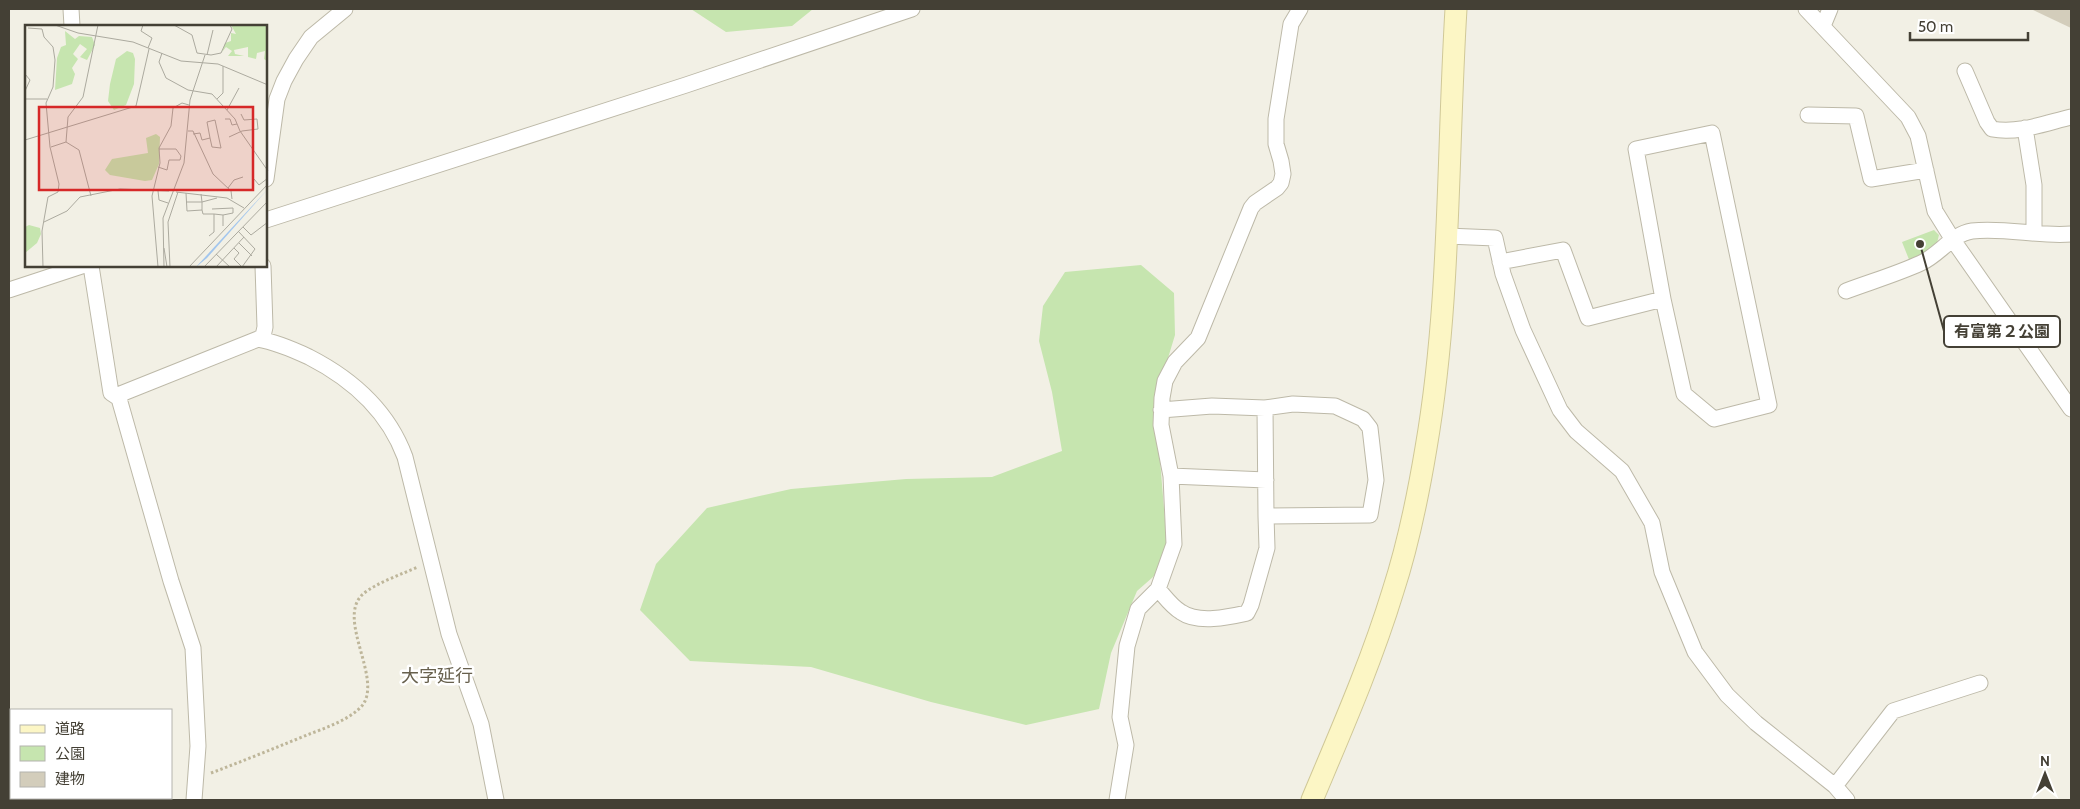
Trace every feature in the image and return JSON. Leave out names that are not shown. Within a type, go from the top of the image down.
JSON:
[{"type":"street","points":[[71,9],[72,25]]},
{"type":"street","points":[[268,164],[277,99],[284,81],[311,37],[344,9]]},
{"type":"street","points":[[268,219],[695,82],[912,9]]},
{"type":"street","points":[[1117,800],[1126,745],[1120,717],[1127,646],[1138,609],[1158,590],[1174,544],[1171,476],[1161,425],[1165,380],[1176,362],[1198,338],[1251,208],[1281,183],[1283,174],[1276,144],[1276,119],[1291,24],[1300,9]]},
{"type":"street","points":[[1312,800],[1370,661],[1394,590],[1426,450],[1434,403],[1447,236],[1456,9]]},
{"type":"street","points":[[1806,9],[1908,118],[1918,136],[1936,210],[1953,240],[2071,409]]},
{"type":"street","points":[[1823,26],[1830,9]]},
{"type":"street","points":[[1965,71],[1987,122],[1992,129],[2025,128],[2071,117]]},
{"type":"street","points":[[1808,115],[1856,116],[1871,179],[1926,170]]},
{"type":"street","points":[[2025,128],[2034,185],[2034,232]]},
{"type":"street","points":[[1712,133],[1769,405],[1714,419],[1684,394],[1663,299],[1636,149],[1712,133]]},
{"type":"street","points":[[1846,291],[1874,273],[1923,263],[1953,240],[1971,232],[2071,234]]},
{"type":"street","points":[[1447,236],[1494,238],[1523,330],[1560,410],[1576,431],[1622,471],[1652,522],[1662,572],[1695,652],[1727,695],[1756,723],[1835,786],[1847,800]]},
{"type":"street","points":[[1500,262],[1563,250],[1588,318],[1663,299]]},
{"type":"street","points":[[9,290],[76,268]]},
{"type":"street","points":[[91,268],[111,392],[120,399]]},
{"type":"street","points":[[194,800],[198,746],[193,648],[171,581],[118,395],[263,336],[266,327],[263,268]]},
{"type":"street","points":[[258,339],[274,341],[328,367],[354,385],[384,418],[399,439],[406,457],[430,562],[450,634],[481,724],[496,800]]},
{"type":"street","points":[[1161,410],[1212,406],[1265,408],[1293,404],[1335,406],[1363,420],[1370,428],[1376,480],[1370,515],[1266,516]]},
{"type":"street","points":[[1158,590],[1181,613],[1199,618],[1222,619],[1247,613],[1251,605],[1266,548],[1265,408]]},
{"type":"street","points":[[1171,476],[1266,480]]},
{"type":"street","points":[[1835,786],[1894,711],[1980,683]]},
{"type":"path","points":[[196,778],[255,757],[324,728],[349,716],[362,706],[367,679],[354,615],[356,602],[364,593],[430,562]]},
{"type":"green space","points":[[691,9],[813,9],[792,26],[726,32]]},
{"type":"green space","points":[[1934,230],[1939,235],[1936,247],[1910,262],[1902,242]]},
{"type":"green space","points":[[1141,265],[1174,293],[1175,335],[1155,401],[1168,556],[1153,577],[1137,591],[1111,653],[1099,709],[1026,725],[931,702],[811,667],[690,661],[640,610],[656,564],[707,508],[791,489],[906,479],[992,477],[1062,451],[1052,392],[1039,341],[1043,306],[1065,272]]},
{"type":"building","points":[[2031,9],[2071,9],[2071,28]]},
{"type":"place","name":"有富第２公園","points":[[1920,244]]},
{"type":"district","name":"大字延行","points":[[437,676]]}]
